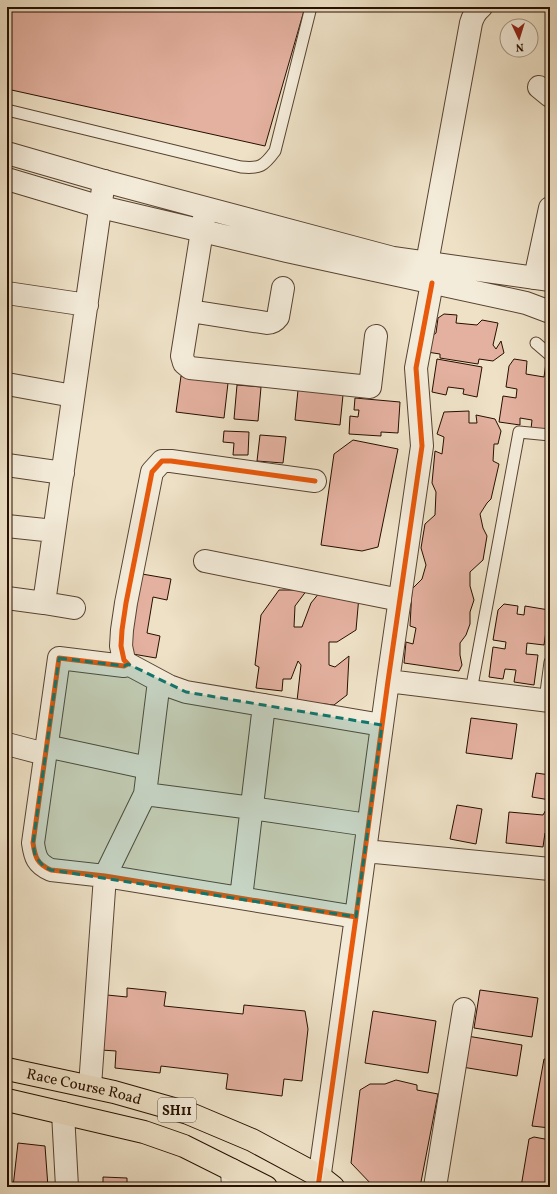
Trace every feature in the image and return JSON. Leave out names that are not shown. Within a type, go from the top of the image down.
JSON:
[{"type":"main road","name":"Race Course Road","points":[[7,1069],[90,1086],[188,1113],[252,1140],[323,1183]]},
{"type":"main road","name":"Race Course Road","points":[[7,1100],[144,1132],[184,1146],[232,1178],[266,1187]]},
{"type":"street","points":[[323,1183],[368,825],[422,446],[416,368],[471,23],[476,11],[481,7]]},
{"type":"street","points":[[7,153],[104,181],[393,258],[430,273],[550,312]]},
{"type":"street","points":[[7,179],[100,207],[287,251],[430,273],[543,279],[550,208]]},
{"type":"street","points":[[44,603],[104,181]]},
{"type":"street","points":[[206,208],[182,356],[184,363],[190,368],[370,387],[376,336]]},
{"type":"street","points":[[190,311],[272,323],[278,317],[283,288]]},
{"type":"street","points":[[7,293],[87,305]]},
{"type":"street","points":[[7,384],[73,396]]},
{"type":"street","points":[[315,480],[171,460],[162,462],[152,472],[126,603],[121,646],[124,660],[128,664],[159,681],[186,692],[382,725]]},
{"type":"street","points":[[7,464],[63,473]]},
{"type":"street","points":[[7,526],[54,531]]},
{"type":"street","points":[[205,561],[400,600]]},
{"type":"street","points":[[7,598],[74,608]]},
{"type":"street","points":[[128,664],[124,666],[59,658],[33,843],[35,856],[38,861],[44,867],[51,870],[105,876],[356,917]]},
{"type":"street","points":[[90,1086],[105,876],[145,794],[159,681]]},
{"type":"street","points":[[388,681],[547,701]]},
{"type":"street","points":[[241,898],[264,705]]},
{"type":"street","points":[[7,744],[148,768]]},
{"type":"street","points":[[145,794],[368,825]]},
{"type":"street","points":[[365,851],[550,869]]},
{"type":"street","points":[[435,1187],[464,1009]]},
{"type":"street","points":[[63,1113],[67,1187]]},
{"type":"lane","points":[[7,110],[241,167],[253,168],[266,163],[275,151],[311,7]]},
{"type":"lane","points":[[536,343],[550,355]]},
{"type":"lane","points":[[471,691],[519,432],[550,435]]},
{"type":"lane","points":[[547,701],[550,662]]},
{"type":"highlighted area","points":[[59,658],[124,666],[128,664],[186,692],[382,725],[356,917],[51,870],[44,867],[35,856],[33,843]]},
{"type":"building","points":[[7,7],[305,7],[265,146],[7,89]]},
{"type":"building","points":[[444,314],[457,315],[456,323],[477,325],[482,320],[498,323],[493,345],[496,349],[501,341],[504,353],[493,361],[479,359],[478,364],[440,358],[440,354],[427,352],[429,338],[436,333],[438,318]]},
{"type":"building","points":[[437,359],[482,367],[477,397],[463,394],[464,389],[448,387],[446,395],[432,392]]},
{"type":"building","points":[[514,359],[527,361],[526,374],[544,377],[546,363],[550,365],[550,432],[531,429],[532,420],[520,418],[520,425],[499,422],[503,396],[516,398],[517,389],[506,387],[509,366]]},
{"type":"building","points":[[181,376],[228,383],[224,418],[176,412]]},
{"type":"building","points":[[237,385],[261,387],[258,421],[234,419]]},
{"type":"building","points":[[298,390],[343,395],[340,425],[295,420]]},
{"type":"building","points":[[355,398],[400,402],[398,433],[381,432],[381,436],[349,434],[350,416],[358,417],[359,410],[354,410]]},
{"type":"building","points":[[469,411],[469,423],[477,423],[476,415],[495,419],[501,431],[498,444],[494,444],[493,461],[499,464],[491,499],[480,514],[483,528],[487,536],[483,560],[470,572],[470,586],[474,600],[470,612],[470,624],[466,635],[460,643],[462,665],[459,671],[404,663],[406,642],[413,644],[416,628],[410,626],[412,589],[422,579],[426,565],[421,548],[425,524],[435,515],[436,492],[432,483],[435,451],[442,454],[444,437],[437,434],[444,412]]},
{"type":"building","points":[[224,431],[249,432],[248,455],[233,455],[234,443],[223,442]]},
{"type":"building","points":[[260,435],[286,437],[283,463],[257,461]]},
{"type":"building","points":[[353,440],[398,449],[378,547],[362,551],[321,545],[334,454]]},
{"type":"building","points":[[142,574],[171,579],[167,600],[153,597],[147,633],[160,636],[156,658],[127,653]]},
{"type":"building","points":[[279,590],[307,590],[295,606],[294,627],[302,627],[311,603],[320,592],[359,596],[356,630],[337,642],[329,642],[329,665],[335,667],[349,656],[347,695],[334,705],[297,701],[301,665],[298,661],[291,679],[283,679],[282,691],[256,688],[259,667],[255,665],[261,615]]},
{"type":"building","points":[[504,604],[518,606],[517,614],[524,615],[525,606],[549,610],[544,645],[527,643],[526,654],[538,655],[534,685],[514,682],[516,670],[505,669],[503,679],[489,677],[493,647],[505,649],[506,642],[493,640],[498,610]]},
{"type":"building","points":[[471,718],[517,724],[512,759],[466,753]]},
{"type":"building","points":[[536,773],[550,775],[550,800],[532,797]]},
{"type":"building","points":[[457,805],[482,809],[476,844],[450,839]]},
{"type":"building","points":[[547,808],[550,808],[550,834],[545,833],[543,847],[506,843],[509,812],[543,815]]},
{"type":"building","points":[[127,988],[166,992],[164,1006],[243,1014],[244,1005],[305,1011],[308,1029],[302,1081],[284,1079],[282,1096],[226,1089],[228,1074],[161,1066],[160,1073],[115,1068],[116,1051],[101,1050],[107,995],[127,997]]},
{"type":"building","points":[[480,990],[538,998],[532,1037],[474,1028]]},
{"type":"building","points":[[373,1011],[436,1021],[428,1073],[365,1063]]},
{"type":"building","points":[[467,1036],[522,1045],[517,1076],[462,1067]]},
{"type":"building","points":[[544,1059],[550,1060],[550,1128],[532,1126]]},
{"type":"building","points":[[396,1080],[417,1085],[417,1090],[438,1094],[420,1187],[374,1187],[351,1163],[360,1090],[370,1084],[385,1084]]},
{"type":"building","points":[[534,1137],[550,1140],[550,1187],[521,1187],[529,1139]]},
{"type":"building","points":[[18,1143],[45,1146],[48,1187],[13,1187]]},
{"type":"building","points":[[7,1145],[11,1146],[7,1179]]},
{"type":"building","points":[[103,1177],[127,1178],[127,1187],[103,1187]]},
{"type":"cycle path","points":[[318,1187],[422,446],[416,368],[432,283]]},
{"type":"cycle path","points":[[315,481],[171,461],[162,461],[152,472],[122,630],[121,646],[124,660],[128,664],[124,666],[59,658],[33,843],[38,860],[46,868],[51,870],[105,876],[356,917]]}]
